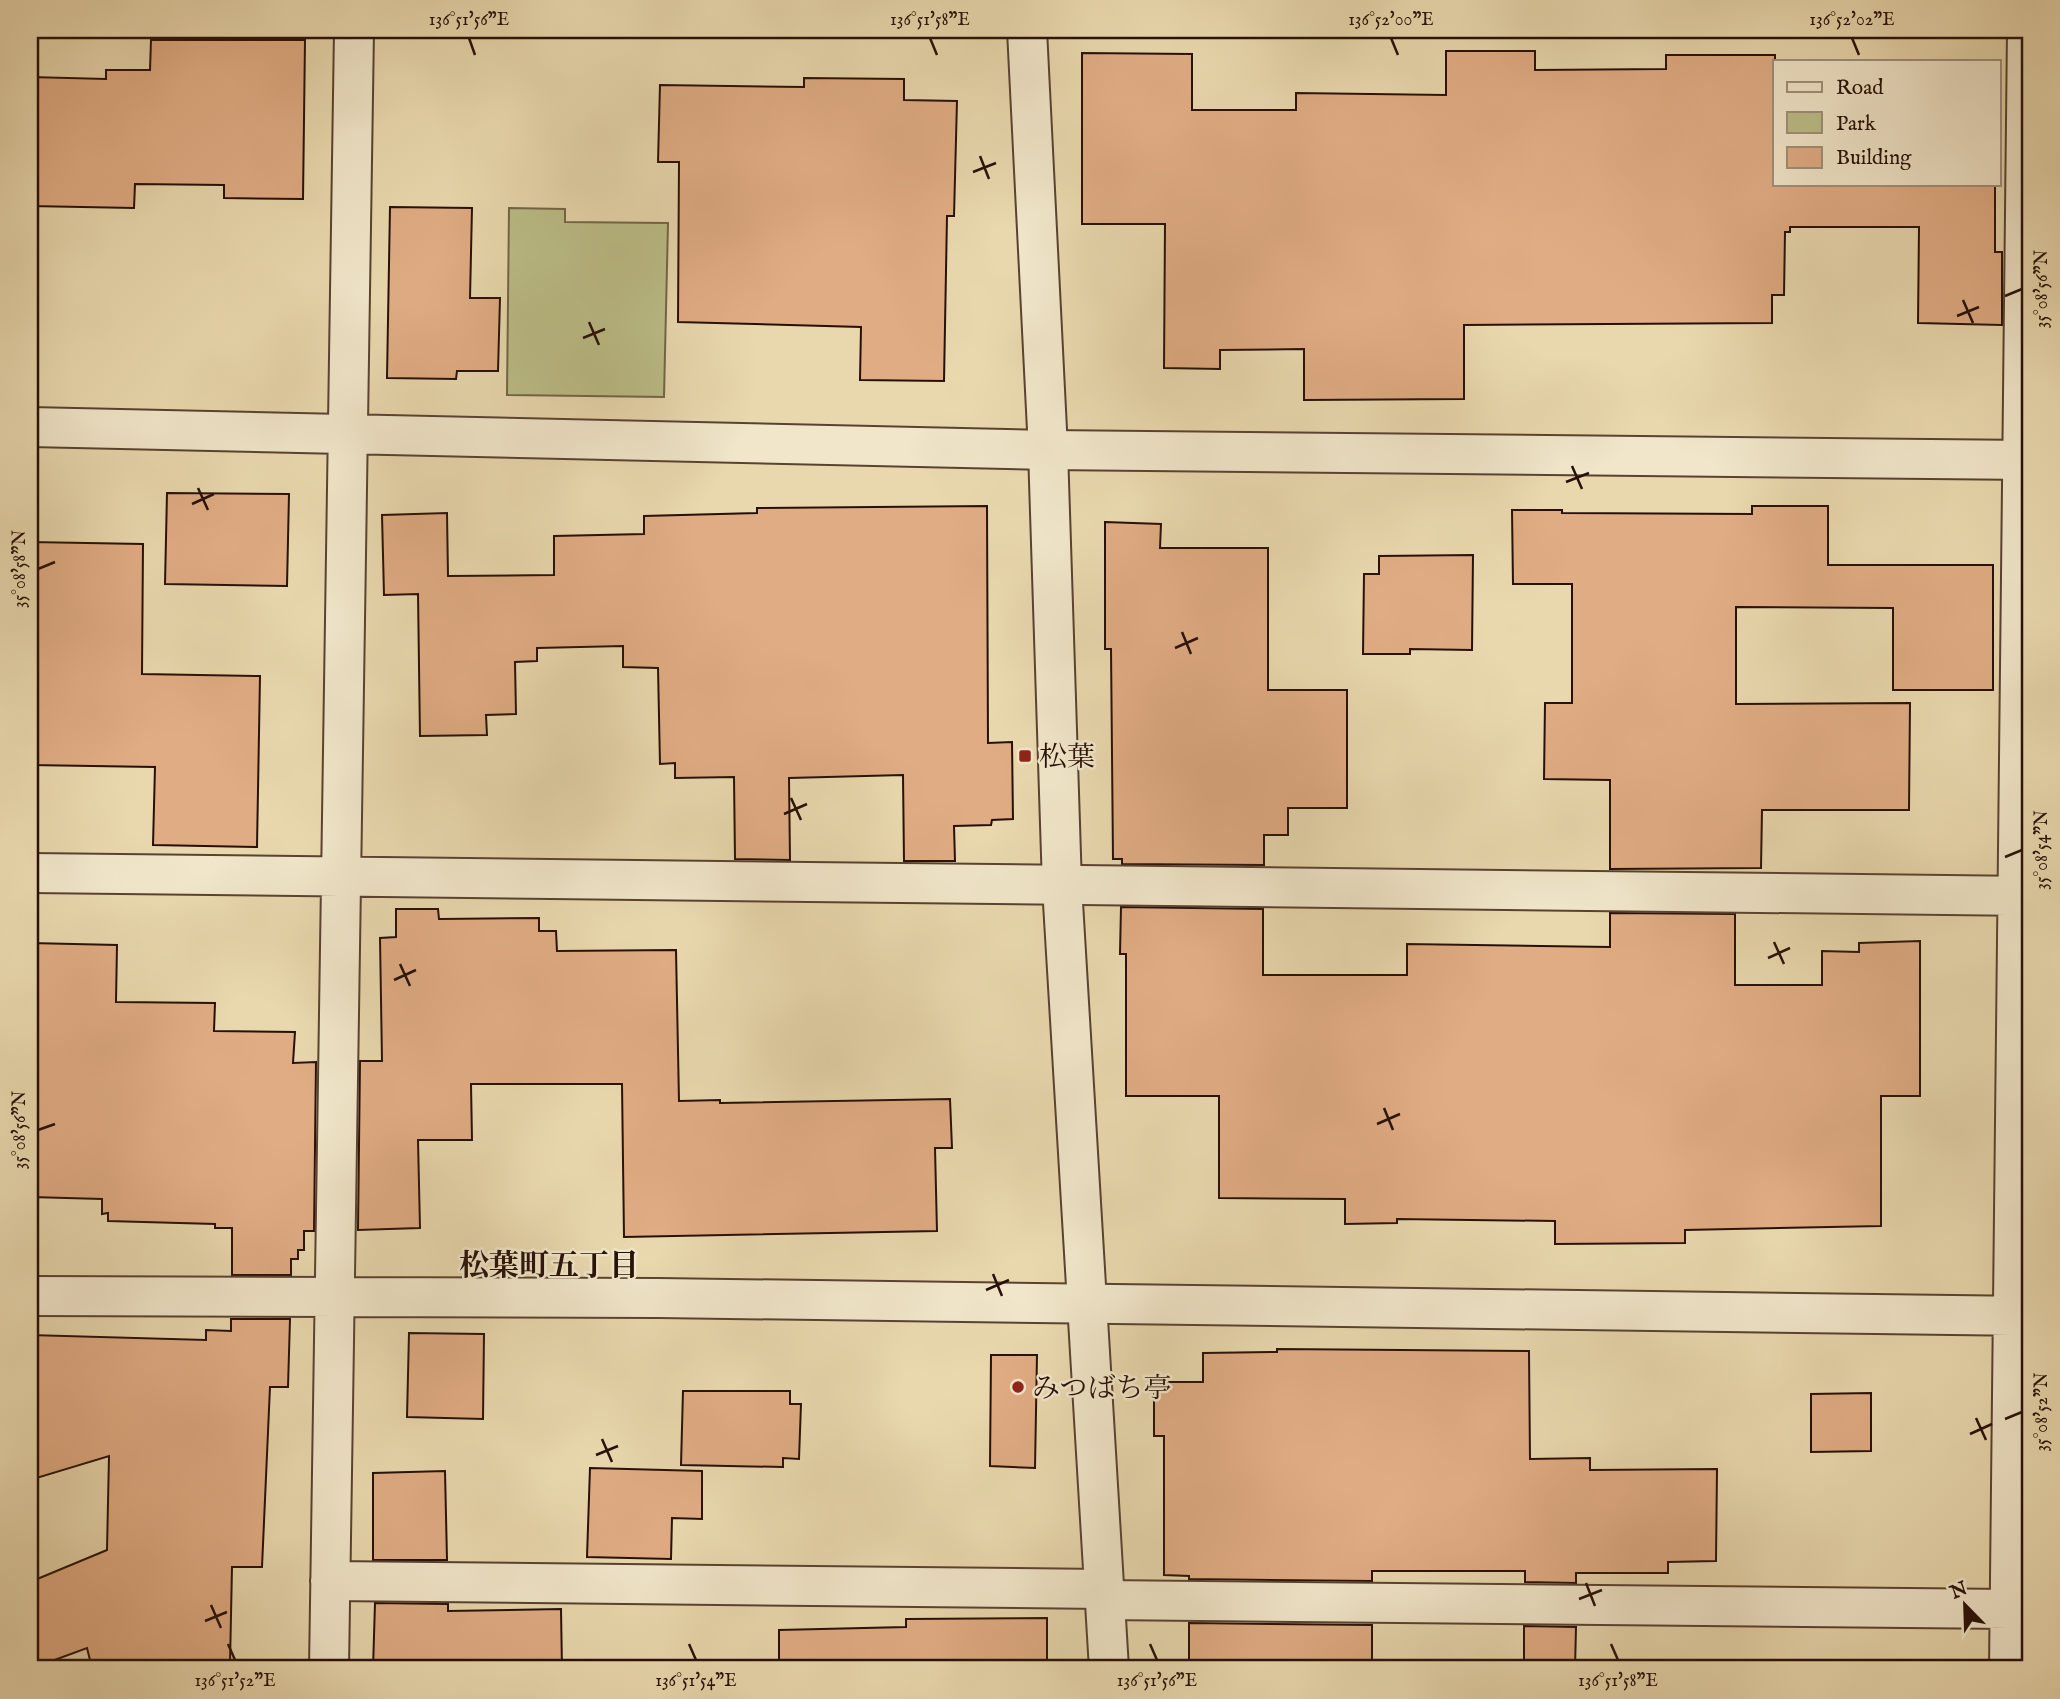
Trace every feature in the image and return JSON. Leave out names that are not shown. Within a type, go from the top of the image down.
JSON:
[{"type":"street","points":[[329,1669],[354,30]]},
{"type":"street","points":[[1027,30],[1048,450],[1062,886],[1109,1669]]},
{"type":"street","points":[[2009,1669],[2021,1315],[2027,30]]},
{"type":"street","points":[[30,427],[1048,450],[2025,460]]},
{"type":"street","points":[[30,873],[2023,896]]},
{"type":"street","points":[[30,1296],[334,1295],[2021,1315]]},
{"type":"street","points":[[330,1581],[2010,1609]]},
{"type":"green space","points":[[509,208],[565,209],[565,222],[668,223],[664,397],[507,395]]},
{"type":"building","points":[[151,40],[305,40],[303,199],[224,198],[224,185],[135,184],[134,208],[30,206],[30,77],[106,79],[106,70],[150,70]]},
{"type":"building","points":[[1446,51],[1535,51],[1535,70],[1666,69],[1666,55],[1775,55],[1773,186],[1995,186],[1995,252],[2002,252],[2002,325],[1918,323],[1919,227],[1790,227],[1790,232],[1785,232],[1784,295],[1772,295],[1772,323],[1464,325],[1464,399],[1304,400],[1304,349],[1220,350],[1220,369],[1164,368],[1165,224],[1082,224],[1082,53],[1192,54],[1192,110],[1296,110],[1296,93],[1446,95]]},
{"type":"building","points":[[804,78],[904,79],[904,100],[957,101],[954,216],[947,216],[944,381],[860,380],[861,327],[678,322],[679,162],[658,162],[660,85],[804,87]]},
{"type":"building","points":[[390,207],[472,208],[470,298],[500,298],[498,371],[457,371],[456,379],[387,378]]},
{"type":"building","points":[[167,493],[289,494],[287,586],[165,584]]},
{"type":"building","points":[[987,506],[988,743],[1012,742],[1013,819],[992,820],[991,825],[954,826],[955,861],[904,861],[903,775],[789,778],[790,860],[735,859],[734,777],[675,778],[675,763],[660,764],[658,668],[623,667],[623,646],[537,648],[537,661],[515,662],[516,714],[486,715],[487,735],[420,736],[418,594],[384,595],[382,515],[447,513],[448,576],[554,575],[554,536],[644,534],[644,516],[757,513],[757,508]]},
{"type":"building","points":[[1752,506],[1828,506],[1828,565],[1993,565],[1993,690],[1893,690],[1893,608],[1736,607],[1736,704],[1910,703],[1909,810],[1762,810],[1761,868],[1610,869],[1610,780],[1544,779],[1545,703],[1572,703],[1572,584],[1513,584],[1512,510],[1562,510],[1562,513],[1752,514]]},
{"type":"building","points":[[1105,522],[1161,524],[1160,548],[1268,548],[1268,690],[1347,690],[1347,808],[1288,808],[1288,835],[1264,835],[1264,865],[1122,864],[1122,859],[1113,859],[1111,649],[1105,649]]},
{"type":"building","points":[[30,542],[143,544],[142,674],[260,676],[257,847],[153,845],[155,767],[30,765]]},
{"type":"building","points":[[1473,555],[1472,650],[1410,649],[1410,654],[1363,654],[1364,574],[1379,574],[1379,556]]},
{"type":"building","points":[[1121,907],[1263,909],[1263,975],[1407,975],[1407,944],[1610,947],[1610,913],[1735,914],[1735,985],[1822,985],[1822,951],[1859,952],[1859,943],[1920,941],[1920,1096],[1881,1096],[1881,1226],[1685,1230],[1685,1243],[1555,1244],[1555,1221],[1397,1219],[1397,1223],[1345,1224],[1345,1199],[1219,1198],[1219,1096],[1126,1096],[1126,954],[1120,954]]},
{"type":"building","points":[[396,909],[438,909],[439,919],[539,918],[539,931],[556,931],[557,951],[676,950],[679,1101],[720,1100],[720,1103],[950,1099],[952,1148],[935,1148],[937,1231],[624,1237],[622,1084],[471,1084],[472,1140],[418,1140],[420,1228],[358,1230],[360,1061],[382,1061],[380,938],[396,937]]},
{"type":"building","points":[[30,943],[117,945],[116,1002],[215,1003],[214,1031],[295,1032],[293,1063],[316,1062],[314,1231],[304,1231],[304,1250],[298,1250],[298,1259],[291,1259],[291,1275],[232,1275],[232,1228],[215,1228],[215,1224],[108,1221],[108,1213],[102,1214],[102,1199],[31,1197]]},
{"type":"building","points":[[231,1319],[290,1319],[288,1387],[270,1387],[262,1567],[232,1567],[230,1664],[90,1660],[87,1648],[30,1669],[30,1582],[107,1550],[109,1456],[30,1480],[30,1335],[206,1340],[206,1330],[231,1331]]},
{"type":"building","points":[[409,1333],[484,1334],[483,1419],[407,1417]]},
{"type":"building","points":[[1277,1349],[1529,1351],[1530,1459],[1590,1458],[1590,1470],[1717,1469],[1716,1561],[1668,1562],[1668,1573],[1576,1573],[1576,1583],[1525,1582],[1525,1571],[1372,1571],[1372,1581],[1189,1579],[1189,1576],[1164,1575],[1164,1436],[1154,1436],[1154,1382],[1203,1382],[1203,1353],[1277,1352]]},
{"type":"building","points":[[991,1355],[1037,1355],[1035,1468],[990,1466]]},
{"type":"building","points":[[683,1391],[790,1391],[790,1404],[801,1404],[799,1459],[783,1458],[783,1467],[681,1465]]},
{"type":"building","points":[[1871,1393],[1871,1451],[1811,1452],[1811,1394]]},
{"type":"building","points":[[590,1468],[702,1471],[702,1519],[672,1518],[671,1559],[587,1557]]},
{"type":"building","points":[[445,1471],[447,1560],[373,1560],[373,1473]]},
{"type":"building","points":[[375,1603],[448,1604],[448,1611],[561,1609],[562,1669],[373,1669]]},
{"type":"building","points":[[1047,1618],[1047,1669],[779,1669],[779,1630],[906,1627],[906,1619]]},
{"type":"building","points":[[1189,1623],[1372,1625],[1372,1669],[1189,1669]]},
{"type":"building","points":[[1524,1626],[1576,1627],[1575,1669],[1524,1669]]},
{"type":"place","name":"松葉","points":[[1025,756]]},
{"type":"place","name":"みつばち亭","points":[[1018,1387]]},
{"type":"district","name":"松葉町五丁目","points":[[549,1265]]}]
